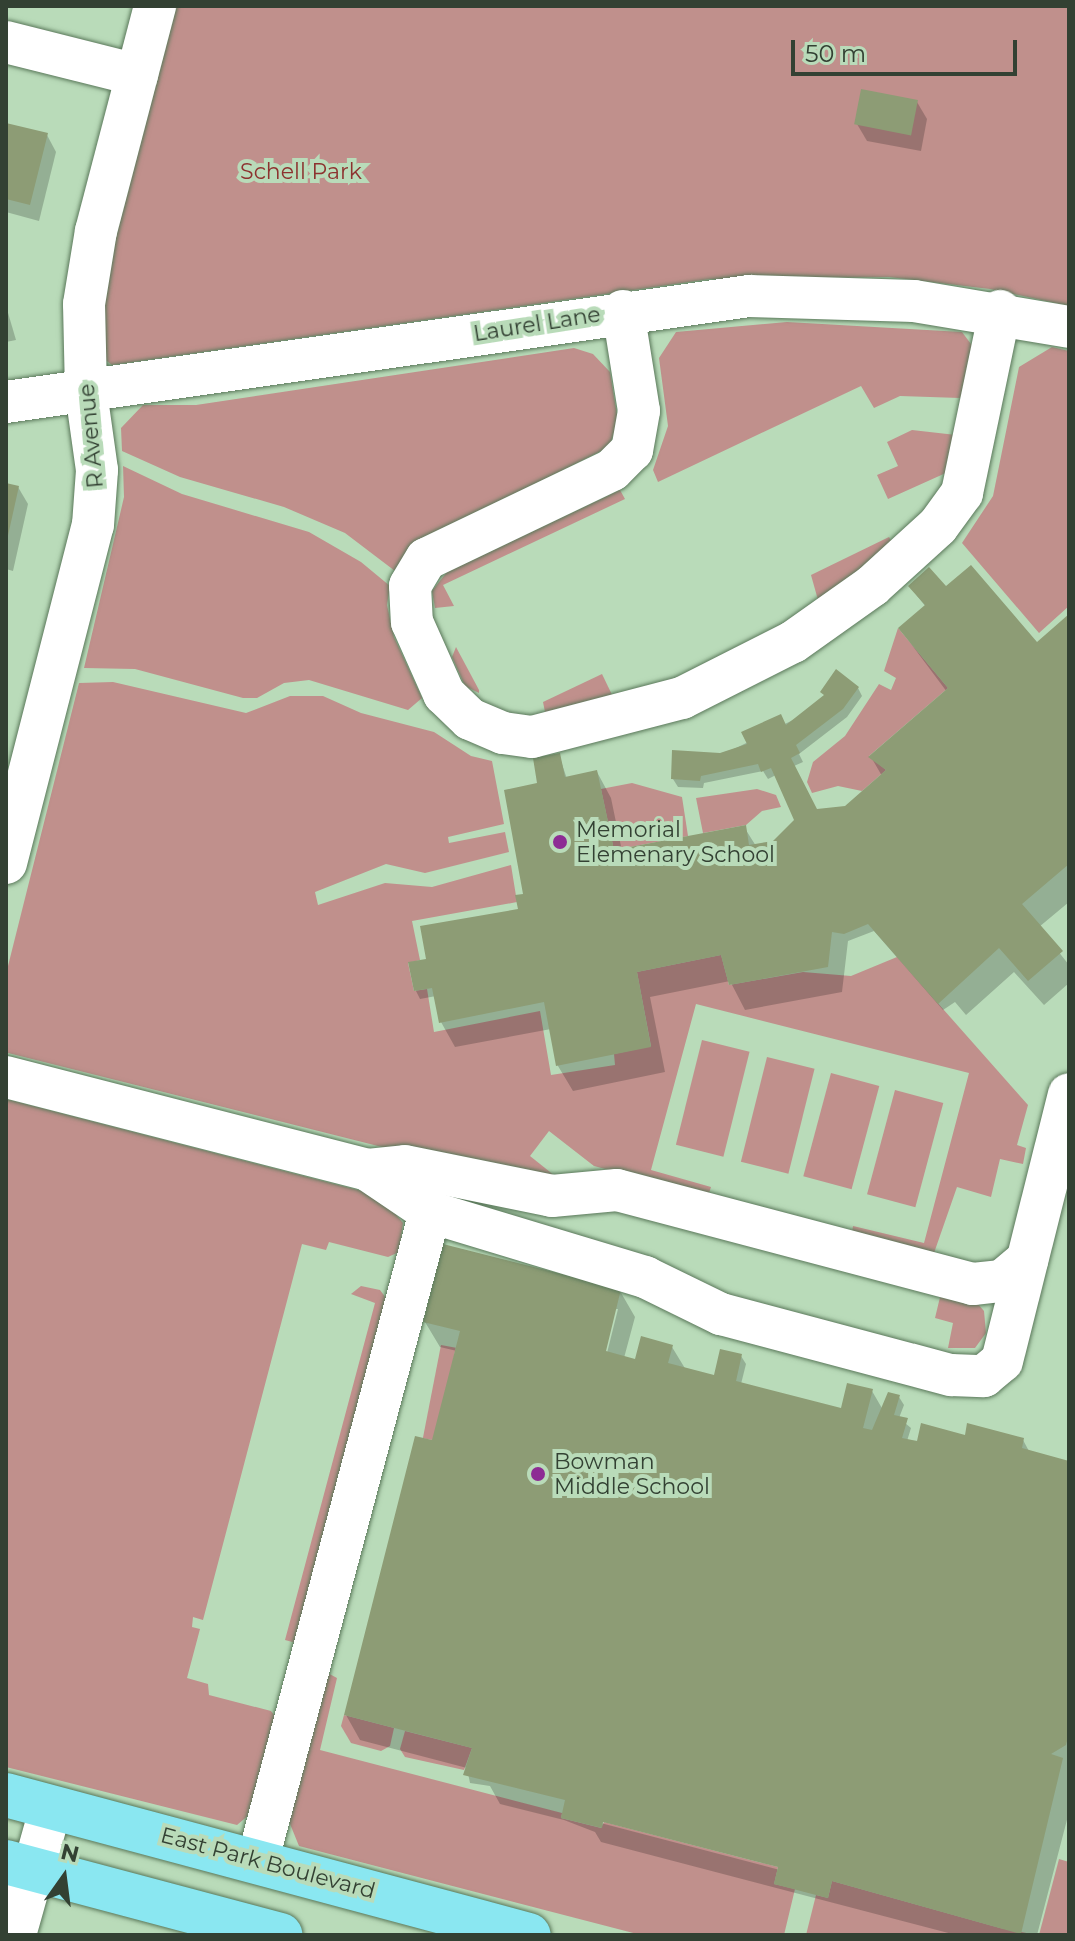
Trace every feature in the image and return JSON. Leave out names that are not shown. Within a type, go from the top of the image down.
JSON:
[{"type":"main road","name":"East Park Boulevard","points":[[6,1795],[258,1859],[529,1935]]},
{"type":"main road","points":[[20,1866],[280,1935]]},
{"type":"street","name":"R Avenue","points":[[6,863],[95,510],[97,470],[86,392],[88,269],[155,6]]},
{"type":"street","points":[[6,42],[137,75]]},
{"type":"street","name":"Laurel Lane","points":[[6,402],[687,301],[808,294],[1000,311],[1069,327]]},
{"type":"street","points":[[623,311],[639,411],[632,450],[612,470],[426,559],[410,586],[412,622],[444,694],[470,719],[503,733],[532,737],[682,698],[793,642],[882,578],[938,526],[962,493],[1000,311]]},
{"type":"street","points":[[6,1077],[368,1170],[430,1212],[645,1277],[721,1314],[951,1375],[984,1376],[1002,1361],[1069,1094]]},
{"type":"street","points":[[368,1170],[405,1166],[552,1196],[617,1190],[973,1284],[1002,1281],[1027,1260]]},
{"type":"street","points":[[258,1859],[430,1212]]},
{"type":"street","points":[[15,1935],[20,1866],[51,1807]]},
{"type":"green space","name":"Schell Park","points":[[173,6],[1069,6],[1069,306],[990,289],[889,277],[710,279],[112,365],[103,358],[97,301]]},
{"type":"green space","points":[[787,322],[962,332],[974,348],[968,392],[960,398],[900,396],[874,408],[861,386],[658,482],[653,470],[668,426],[659,358],[676,332]]},
{"type":"green space","points":[[1052,347],[1069,351],[1069,606],[1039,633],[962,543],[993,496],[1019,367]]},
{"type":"green space","points":[[574,348],[593,354],[610,372],[618,421],[609,447],[415,544],[395,571],[345,533],[284,507],[180,477],[122,451],[121,428],[143,405],[196,405]]},
{"type":"green space","points":[[912,430],[956,435],[948,472],[888,499],[877,475],[898,466],[887,442]]},
{"type":"green space","points":[[123,466],[182,494],[309,532],[361,562],[390,586],[387,605],[394,637],[422,698],[408,710],[309,680],[284,683],[257,698],[243,698],[135,669],[84,668],[124,497]]},
{"type":"green space","points":[[620,490],[625,499],[443,585],[454,606],[435,608],[432,591],[447,572]]},
{"type":"green space","points":[[889,537],[895,548],[818,600],[811,575]]},
{"type":"green space","points":[[898,628],[948,688],[869,756],[886,770],[862,791],[838,786],[812,793],[807,782],[813,762],[845,736],[879,684],[891,690],[896,678],[884,671]]},
{"type":"green space","points":[[456,647],[479,693],[465,686],[452,657]]},
{"type":"green space","points":[[602,674],[615,701],[546,717],[543,702]]},
{"type":"green space","points":[[113,682],[246,713],[290,696],[323,696],[361,713],[434,732],[471,756],[492,761],[504,824],[448,837],[449,843],[505,832],[509,852],[425,873],[386,864],[315,892],[318,905],[385,883],[432,887],[511,865],[517,902],[412,921],[420,960],[408,963],[414,991],[427,989],[434,1032],[540,1011],[551,1075],[615,1065],[614,1054],[651,1046],[637,972],[721,955],[729,985],[803,972],[851,976],[897,957],[1028,1105],[1017,1145],[1026,1148],[1023,1164],[1000,1159],[991,1197],[957,1187],[934,1253],[852,1232],[853,1226],[924,1243],[969,1073],[696,1004],[651,1170],[711,1187],[708,1196],[594,1166],[549,1131],[530,1156],[560,1180],[547,1182],[378,1146],[8,1053],[6,974],[79,683]]},
{"type":"green space","points":[[632,783],[682,797],[688,836],[614,850],[601,789]]},
{"type":"green space","points":[[757,789],[776,795],[781,807],[762,811],[746,825],[703,833],[696,798]]},
{"type":"green space","points":[[702,1040],[750,1052],[723,1157],[676,1145]]},
{"type":"green space","points":[[767,1057],[815,1069],[788,1174],[741,1162]]},
{"type":"green space","points":[[831,1073],[879,1086],[852,1189],[803,1176]]},
{"type":"green space","points":[[895,1090],[943,1103],[915,1207],[867,1194]]},
{"type":"green space","points":[[6,1099],[381,1196],[403,1223],[399,1252],[388,1257],[329,1242],[326,1250],[302,1244],[203,1620],[193,1617],[192,1627],[200,1629],[187,1678],[208,1684],[209,1695],[271,1711],[275,1716],[250,1814],[237,1825],[6,1767]]},
{"type":"green space","points":[[361,1286],[380,1290],[386,1298],[296,1643],[285,1640],[375,1303],[351,1294]]},
{"type":"green space","points":[[941,1293],[977,1303],[984,1311],[986,1333],[975,1348],[948,1348],[953,1323],[935,1318]]},
{"type":"green space","points":[[441,1345],[456,1348],[438,1441],[423,1438]]},
{"type":"green space","points":[[324,1671],[337,1678],[320,1750],[562,1813],[561,1818],[601,1828],[604,1822],[778,1867],[774,1884],[795,1889],[784,1935],[641,1935],[299,1846],[288,1819]]},
{"type":"green space","points":[[344,1715],[394,1728],[390,1746],[381,1751],[351,1743],[341,1726]]},
{"type":"green space","points":[[405,1731],[472,1748],[464,1770],[405,1757],[400,1749]]},
{"type":"green space","points":[[1059,1859],[1069,1862],[1069,1935],[1039,1935]]},
{"type":"green space","points":[[832,1881],[1000,1928],[1037,1935],[806,1935],[816,1895],[828,1898]]},
{"type":"building","points":[[861,89],[918,100],[911,135],[854,124]]},
{"type":"building","points":[[6,123],[48,133],[30,205],[6,199]]},
{"type":"building","points":[[6,483],[19,486],[7,540],[6,540]]},
{"type":"building","points":[[971,565],[1037,642],[1069,614],[1069,864],[1022,904],[1063,951],[1028,981],[999,948],[938,1004],[868,924],[844,934],[832,932],[828,967],[729,985],[721,955],[637,972],[651,1047],[556,1066],[544,1002],[439,1023],[432,988],[414,991],[408,962],[426,959],[420,926],[518,909],[515,895],[523,894],[504,790],[537,783],[533,758],[560,753],[565,777],[597,770],[614,850],[746,825],[749,845],[773,841],[794,820],[771,768],[761,772],[758,764],[701,776],[700,781],[671,779],[672,750],[720,753],[747,744],[741,732],[781,714],[786,725],[824,695],[820,692],[836,669],[859,687],[843,709],[796,745],[800,753],[791,758],[817,809],[845,806],[886,770],[868,757],[948,688],[898,628],[925,605],[908,586],[929,567],[946,586]]},
{"type":"building","points":[[443,1244],[621,1289],[606,1351],[635,1359],[641,1336],[673,1345],[668,1363],[714,1375],[720,1349],[742,1354],[736,1381],[841,1408],[847,1383],[873,1389],[863,1428],[872,1430],[888,1392],[900,1395],[894,1415],[908,1418],[902,1438],[917,1441],[921,1423],[965,1435],[967,1423],[1024,1438],[1022,1448],[1069,1461],[1069,1733],[1066,1745],[1051,1754],[1063,1758],[1021,1934],[832,1881],[828,1898],[816,1895],[774,1884],[778,1867],[603,1822],[602,1828],[561,1818],[565,1800],[463,1775],[472,1748],[344,1715],[415,1436],[432,1440],[460,1331],[423,1322]]},
{"type":"place","name":"Memorial Elemenary School","points":[[560,842]]},
{"type":"place","name":"Bowman Middle School","points":[[538,1474]]}]
